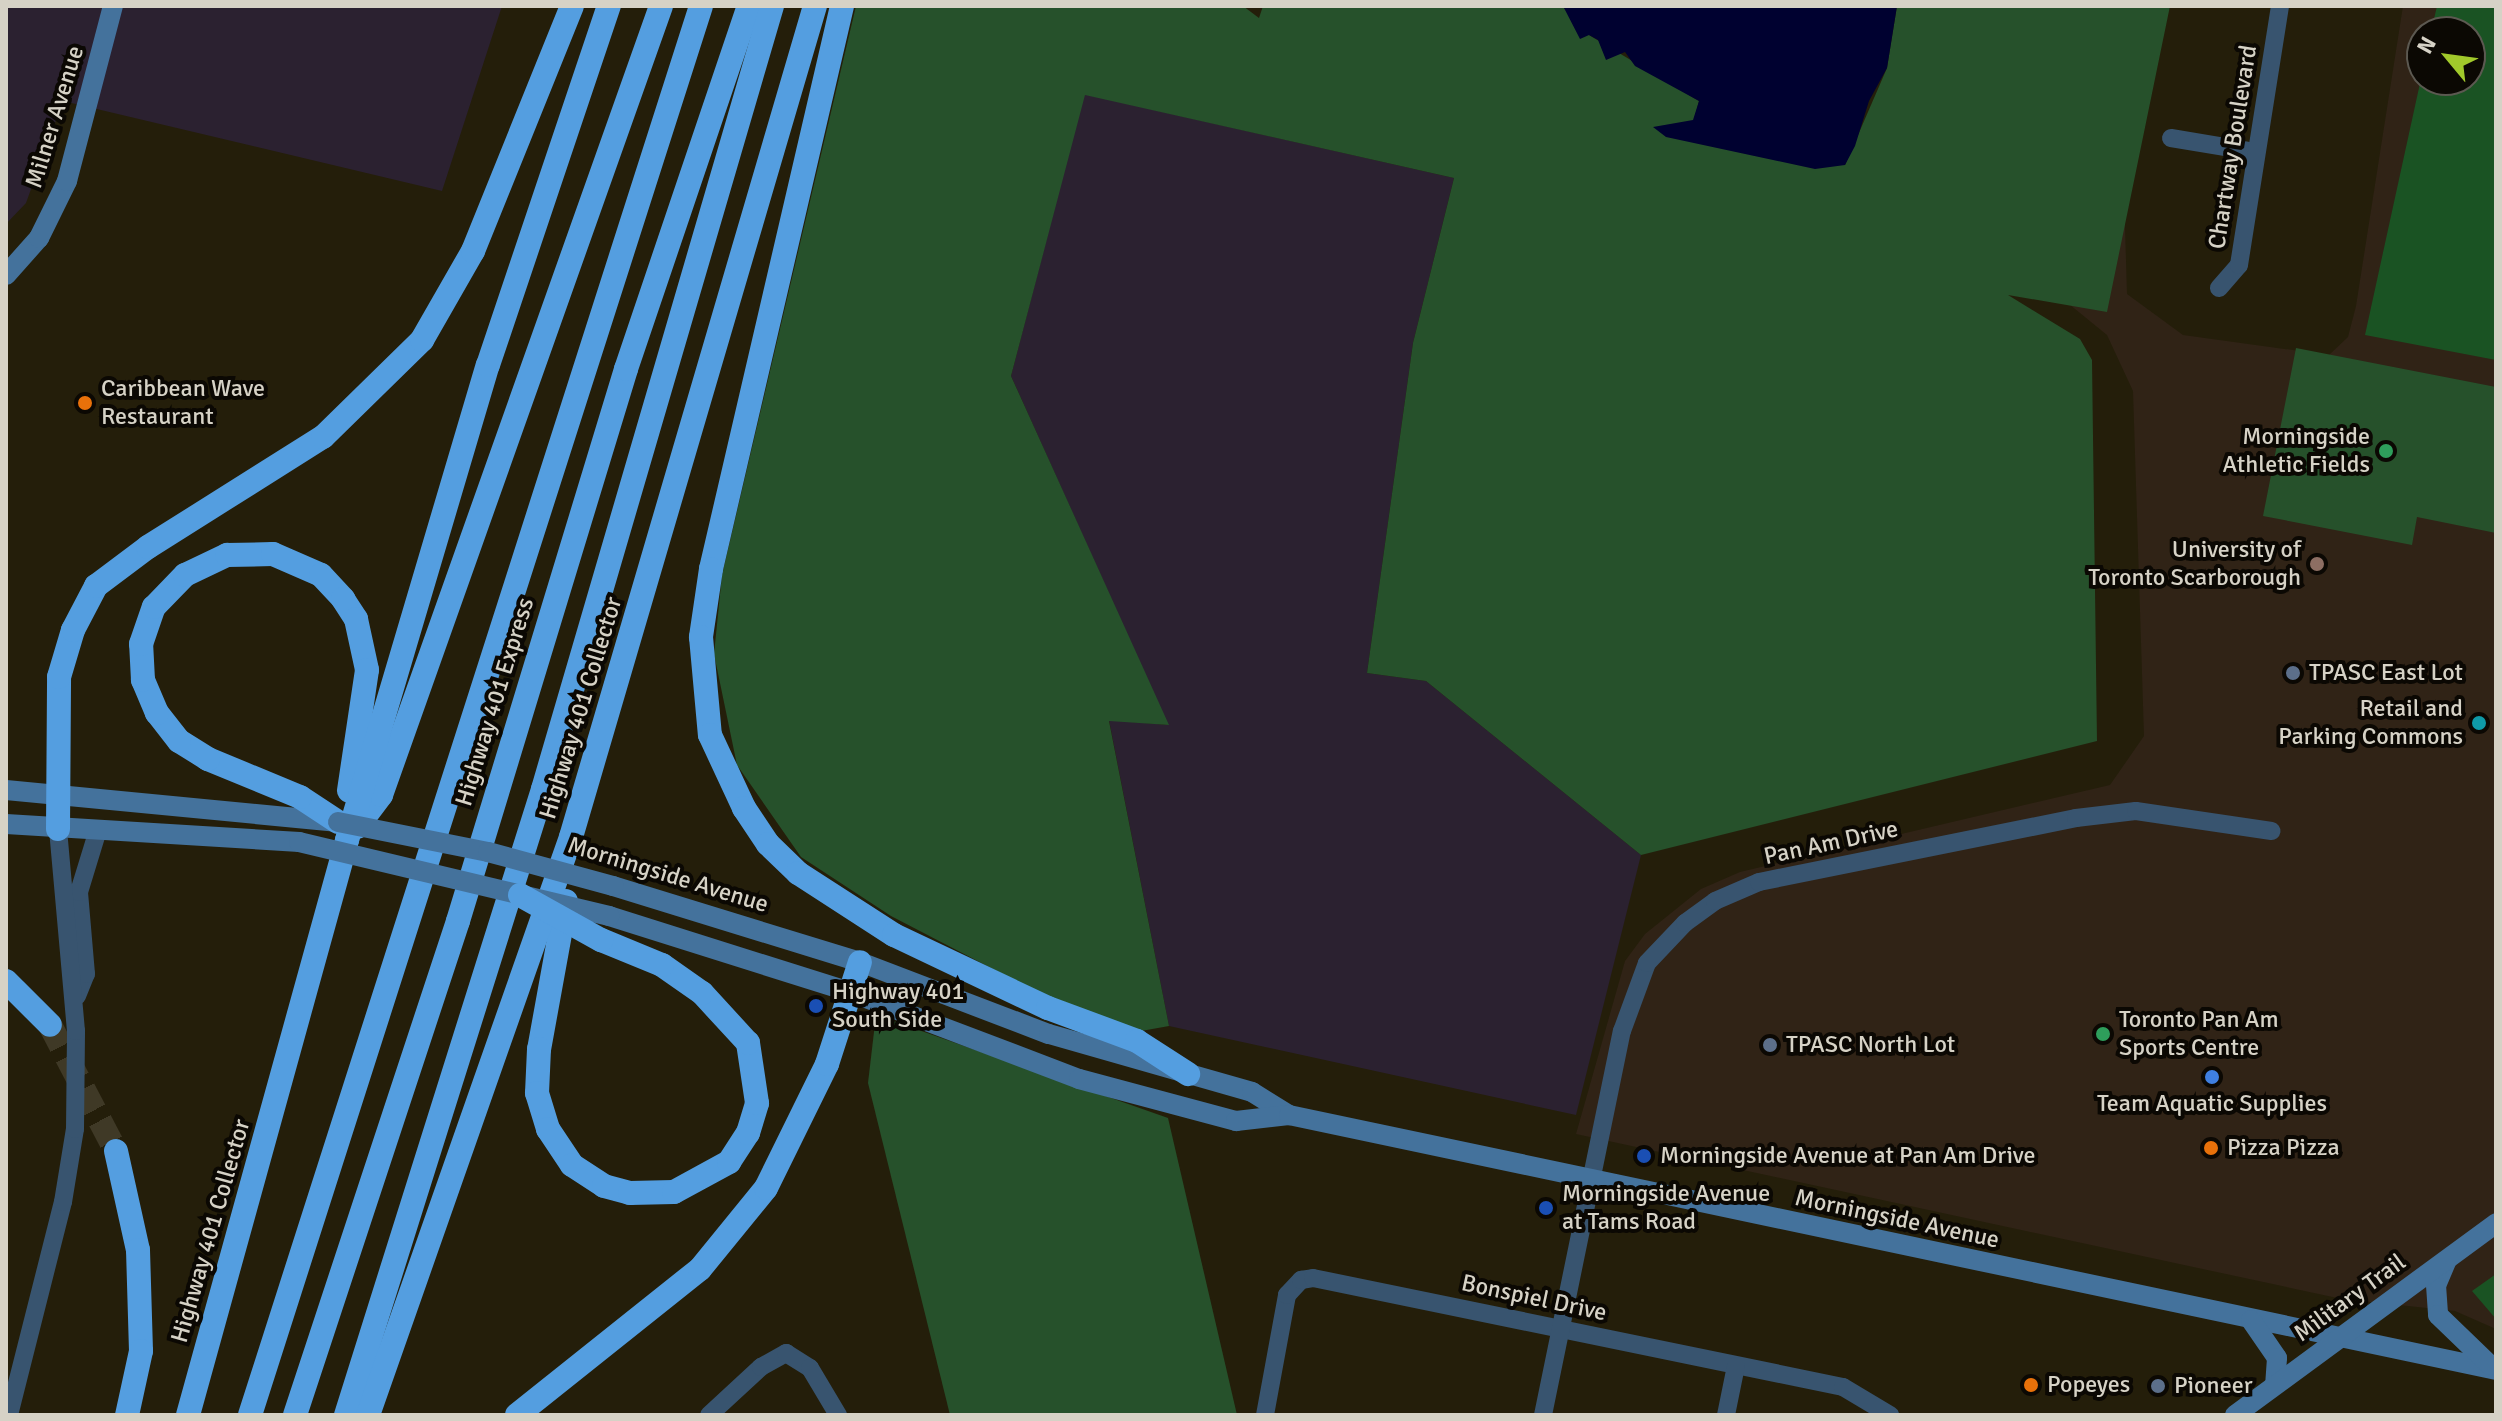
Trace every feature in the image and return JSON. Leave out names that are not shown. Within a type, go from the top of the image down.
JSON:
[{"type":"highway","points":[[58,829],[59,677],[73,630],[96,586],[148,547],[323,437],[422,340],[473,251],[572,6]]},
{"type":"highway","name":"Highway 401 Collector","points":[[188,1415],[342,831],[488,365],[609,6]]},
{"type":"highway","points":[[342,831],[381,795],[661,6]]},
{"type":"highway","name":"Highway 401 Express","points":[[250,1415],[701,6]]},
{"type":"highway","name":"Highway 401 Express","points":[[295,1415],[458,921],[626,369],[749,6]]},
{"type":"highway","points":[[346,1415],[543,789],[772,6]]},
{"type":"highway","name":"Highway 401 Collector","points":[[368,1415],[571,837],[815,6]]},
{"type":"highway","points":[[842,6],[711,569],[701,637],[710,735],[744,808],[768,844],[798,873],[894,935],[1048,1008],[1137,1041],[1188,1074]]},
{"type":"highway","points":[[273,554],[321,575],[356,619],[367,670],[342,831],[179,741],[157,713],[143,680],[141,644],[154,607],[185,575],[227,555],[273,554]]},
{"type":"highway","points":[[520,895],[605,928],[662,965],[702,993],[748,1043],[757,1103],[748,1133],[729,1162],[674,1192],[617,1190],[572,1165],[548,1129],[537,1093],[539,1049],[572,865],[571,837]]},
{"type":"highway","points":[[517,1415],[700,1269],[736,1227],[793,1140],[827,1064],[860,962]]},
{"type":"highway","points":[[6,981],[50,1025]]},
{"type":"highway","points":[[116,1151],[138,1250],[141,1351],[127,1415]]},
{"type":"main road","name":"Milner Avenue","points":[[6,275],[39,238],[67,181],[113,6]]},
{"type":"main road","points":[[6,790],[304,808]]},
{"type":"main road","points":[[6,824],[299,842],[520,895]]},
{"type":"main road","name":"Morningside Avenue","points":[[342,831],[488,852],[613,886],[860,962],[1049,1034],[1252,1092],[1289,1115]]},
{"type":"main road","name":"Morningside Avenue","points":[[605,928],[850,992],[1079,1079],[1236,1121],[1289,1115],[2496,1370]]},
{"type":"main road","name":"Military Trail","points":[[2235,1415],[2496,1223]]},
{"type":"main road","points":[[2447,1258],[2436,1285],[2438,1315],[2471,1353],[2496,1370]]},
{"type":"main road","points":[[2251,1320],[2277,1358],[2275,1384]]},
{"type":"street","name":"Chartway Boulevard","points":[[2219,288],[2239,265],[2280,6]]},
{"type":"street","points":[[2171,138],[2256,152]]},
{"type":"street","name":"Pan Am Drive","points":[[1543,1415],[1622,1031],[1647,963],[1715,901],[1759,882],[2076,818],[2136,811],[2272,831]]},
{"type":"street","points":[[9,1415],[63,1202],[75,1129],[74,1002],[58,829]]},
{"type":"street","points":[[74,1002],[86,974],[79,892],[98,830]]},
{"type":"street","name":"Bonspiel Drive","points":[[1265,1415],[1284,1306],[1291,1287],[1301,1280],[1330,1280],[1843,1387],[1890,1415]]},
{"type":"street","points":[[709,1415],[761,1367],[786,1353],[810,1368],[838,1415]]},
{"type":"street","points":[[1726,1415],[1736,1366]]},
{"type":"shaded area","points":[[6,6],[502,6],[442,191],[63,101],[26,203],[6,224]]},
{"type":"shaded area","points":[[1563,6],[1897,6],[1887,68],[1869,101],[1855,146],[1845,165],[1815,169],[1666,137],[1653,127],[1693,120],[1699,101],[1635,66],[1625,52],[1606,60],[1598,40],[1589,35],[1580,39]]},
{"type":"shaded area","name":"University of Toronto Scarborough","points":[[2403,6],[2496,6],[2496,1329],[2455,1311],[2342,1299],[1576,1134],[1625,961],[1645,934],[1701,889],[1740,872],[2110,785],[2144,736],[2133,391],[2107,335],[1913,177],[2124,192],[2127,294],[2183,335],[2329,355],[2348,337],[2356,306]]},
{"type":"shaded area","points":[[1084,94],[1454,178],[1413,343],[1367,673],[1426,681],[1641,855],[1576,1115],[1169,1026],[1109,720],[1168,725],[1011,376]]},
{"type":"green space","points":[[856,6],[1243,6],[1259,18],[1263,6],[1562,6],[1589,35],[1699,101],[1694,120],[1845,165],[1887,68],[1897,6],[2170,6],[2107,312],[2008,295],[2080,339],[2092,360],[2097,741],[1641,855],[1426,681],[1367,673],[1413,343],[1454,178],[1085,95],[1011,376],[1169,725],[1109,721],[1169,1026],[1130,1033],[1051,999],[891,916],[801,857],[737,765],[714,654],[722,575]]},
{"type":"green space","points":[[2437,6],[2496,6],[2496,360],[2365,335],[2417,96],[2486,96],[2486,16],[2435,16]]},
{"type":"green space","name":"Morningside Athletic Fields","points":[[2296,348],[2496,387],[2496,533],[2417,517],[2412,545],[2263,516]]},
{"type":"green space","points":[[876,1015],[1168,1118],[1237,1415],[950,1415],[868,1083]]},
{"type":"green space","points":[[2496,1274],[2496,1319],[2472,1291]]},
{"type":"tunnel","points":[[50,1025],[116,1151]]},
{"type":"place","name":"Caribbean Wave Restaurant","points":[[85,403]]},
{"type":"place","name":"Morningside Athletic Fields","points":[[2386,451]]},
{"type":"place","name":"University of Toronto Scarborough","points":[[2317,564]]},
{"type":"place","name":"TPASC East Lot","points":[[2293,673]]},
{"type":"place","name":"Retail and Parking Commons","points":[[2479,723]]},
{"type":"place","name":"Highway 401 South Side","points":[[816,1006]]},
{"type":"place","name":"Toronto Pan Am Sports Centre","points":[[2103,1034]]},
{"type":"place","name":"TPASC North Lot","points":[[1770,1045]]},
{"type":"place","name":"Team Aquatic Supplies","points":[[2212,1077]]},
{"type":"place","name":"Pizza Pizza","points":[[2211,1148]]},
{"type":"place","name":"Morningside Avenue at Pan Am Drive","points":[[1644,1156]]},
{"type":"place","name":"Morningside Avenue at Tams Road","points":[[1546,1208]]},
{"type":"place","name":"Popeyes","points":[[2031,1385]]},
{"type":"place","name":"Pioneer","points":[[2158,1386]]}]
